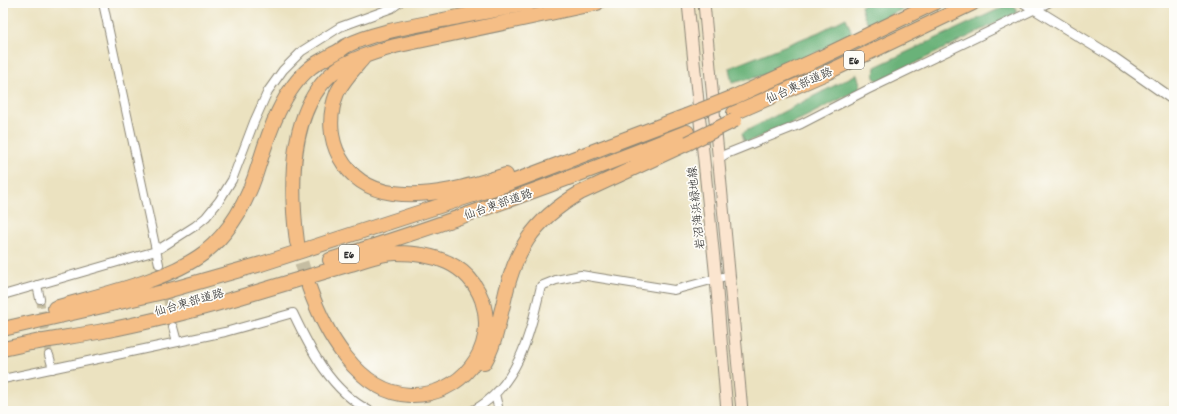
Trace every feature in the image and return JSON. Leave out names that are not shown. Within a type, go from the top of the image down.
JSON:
[{"type":"highway","points":[[3,322],[122,289],[176,269],[204,253],[226,231],[234,220],[248,196],[271,129],[284,101],[308,68],[317,62],[363,39],[406,27],[530,3]]},
{"type":"highway","points":[[333,55],[303,98],[295,116],[289,137],[284,180],[285,226],[292,243],[293,178],[298,139],[310,104],[317,92],[336,70],[378,50],[597,3]]},
{"type":"highway","name":"仙台東部道路","points":[[3,329],[163,292],[261,264],[504,185],[734,97],[820,58],[934,3]]},
{"type":"highway","name":"仙台東部道路","points":[[3,349],[123,321],[361,251],[688,138],[973,3]]},
{"type":"highway","points":[[364,57],[351,72],[338,92],[331,117],[332,133],[339,158],[347,168],[367,185],[392,193],[420,194],[463,187],[686,116]]},
{"type":"highway","points":[[32,343],[98,332],[187,312],[382,255],[409,253],[442,259],[452,263],[470,279],[482,301],[485,327],[484,341],[473,366],[464,375],[445,388],[433,392],[415,395],[396,393],[375,384],[365,377],[353,366],[342,352],[304,288],[315,325],[326,344],[344,369],[364,387],[396,403],[428,404],[441,400],[463,388],[480,371],[487,359],[498,327],[507,285],[518,254],[534,230],[544,219],[567,200],[688,138]]},
{"type":"main road","name":"岩沼海浜緑地線","points":[[688,3],[716,279],[727,411]]},
{"type":"main road","points":[[704,3],[742,411]]},
{"type":"street","points":[[103,3],[159,264]]},
{"type":"street","points":[[3,295],[156,251],[195,226],[206,217],[219,201],[232,180],[254,122],[268,91],[283,70],[302,51],[329,33],[340,27],[392,8],[399,3]]},
{"type":"street","points":[[1025,3],[1111,56],[1174,100]]},
{"type":"street","points":[[718,159],[726,154],[801,124],[867,90],[1048,3]]},
{"type":"street","points":[[472,411],[495,394],[508,380],[517,365],[522,353],[541,286],[556,280],[581,275],[674,290],[730,275]]},
{"type":"street","points":[[37,285],[40,299]]},
{"type":"street","points":[[3,379],[225,332],[293,314],[319,364],[330,378],[348,396],[370,411]]},
{"type":"street","points":[[173,327],[177,342]]},
{"type":"street","points":[[49,355],[53,369]]},
{"type":"street","points":[[495,394],[499,411]]},
{"type":"green space","points":[[868,3],[917,3],[869,24],[864,17],[861,6]]},
{"type":"green space","points":[[1012,3],[1016,8],[1016,13],[879,81],[874,78],[875,67]]},
{"type":"green space","points":[[846,18],[853,36],[769,74],[732,83],[729,68],[819,32]]},
{"type":"green space","points":[[857,74],[860,89],[801,119],[745,143],[742,133]]},
{"type":"tunnel","points":[[297,242],[300,258],[309,287]]},
{"type":"tunnel","points":[[159,264],[172,320]]},
{"type":"tunnel","points":[[40,299],[49,355]]}]
